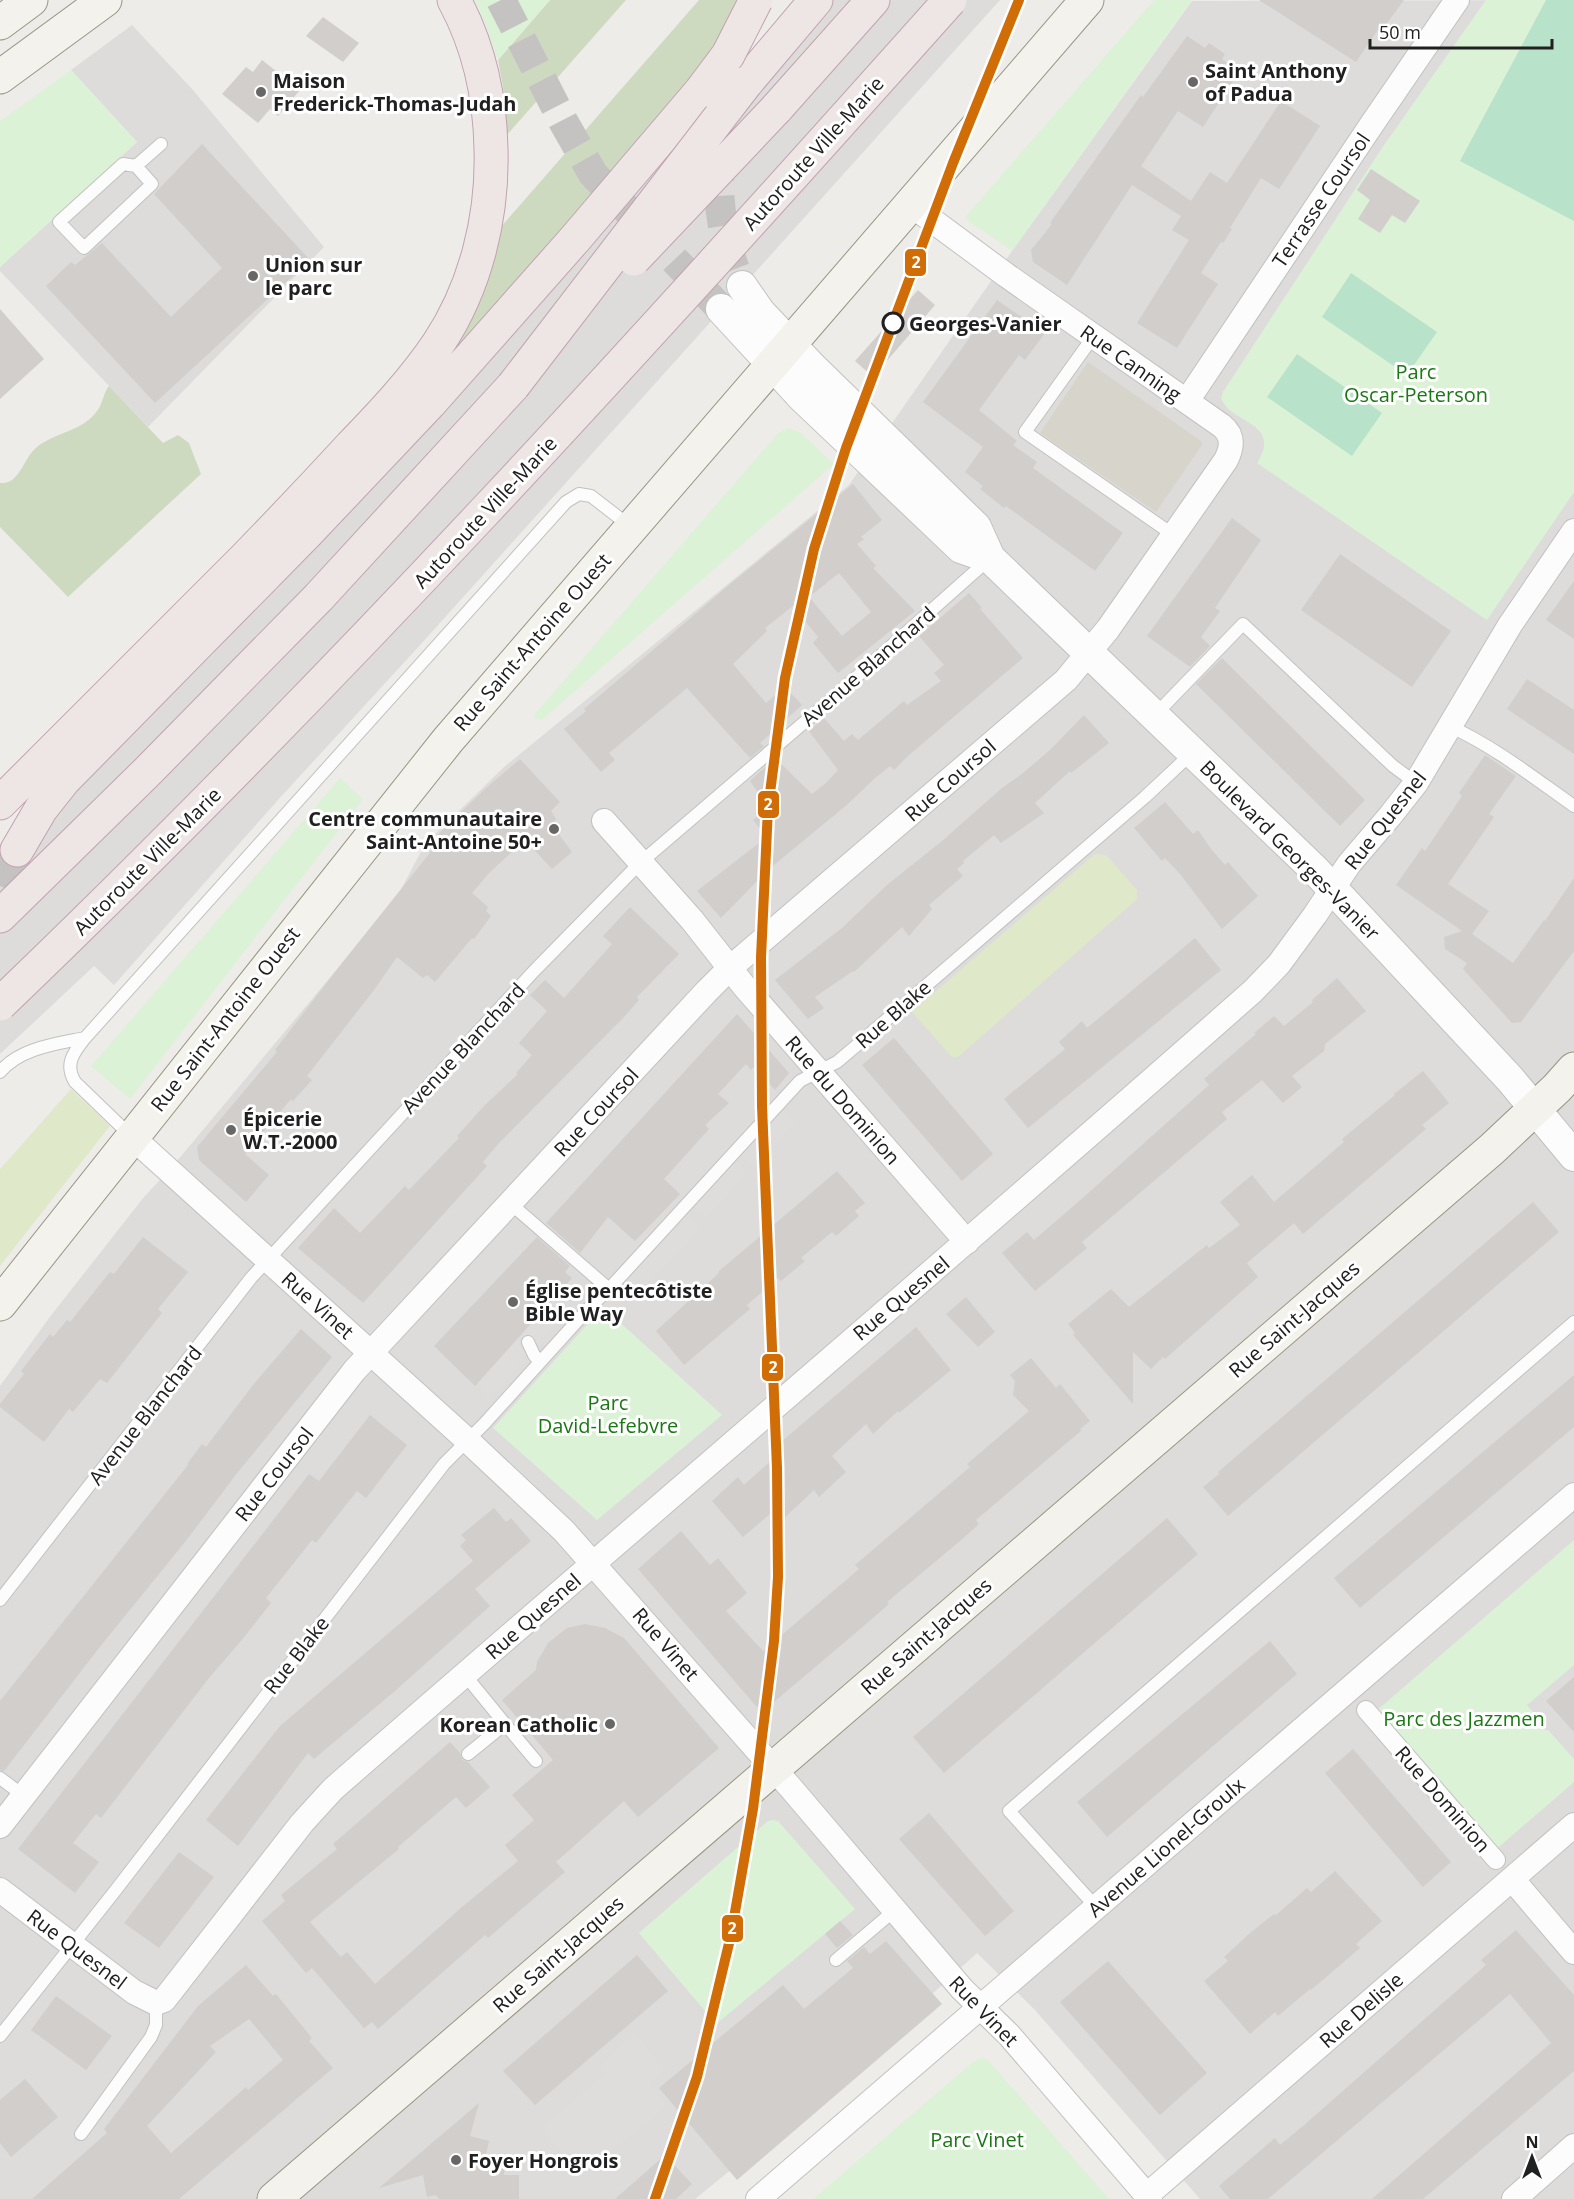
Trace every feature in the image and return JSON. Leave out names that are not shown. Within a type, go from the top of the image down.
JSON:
[{"type":"highway","points":[[0,803],[287,515],[396,398],[439,343],[458,308],[483,240],[491,181],[491,135],[485,87],[478,57],[454,0]]},
{"type":"highway","points":[[17,850],[34,819],[64,780],[299,542],[430,403],[522,300],[701,91],[728,55],[756,0]]},
{"type":"highway","points":[[513,386],[746,82],[816,0]]},
{"type":"highway","points":[[0,916],[318,598],[513,386],[767,118],[873,0]]},
{"type":"highway","name":"Autoroute Ville-Marie","points":[[0,1004],[171,837],[390,614],[594,395],[950,0]]},
{"type":"main road","points":[[0,23],[31,0]]},
{"type":"main road","points":[[0,77],[105,0]]},
{"type":"main road","name":"Rue Saint-Antoine Ouest","points":[[0,1304],[413,782],[1087,0]]},
{"type":"main road","name":"Rue Saint-Jacques","points":[[274,2199],[1492,1149],[1574,1069]]},
{"type":"street","name":"Terrasse Coursol","points":[[1187,401],[1457,0]]},
{"type":"street","name":"Rue Canning","points":[[910,204],[1093,337],[1226,429],[1231,440]]},
{"type":"street","points":[[742,286],[781,355]]},
{"type":"street","points":[[721,309],[781,355]]},
{"type":"street","name":"Boulevard Georges-Vanier","points":[[781,355],[810,405],[962,548],[990,558],[1333,889],[1510,1079],[1574,1156]]},
{"type":"street","name":"Rue Coursol","points":[[0,1826],[346,1381],[730,968],[1066,680],[1175,536],[1223,466],[1231,448],[1231,440]]},
{"type":"street","name":"Rue Quesnel","points":[[0,1890],[134,1992],[156,2003],[164,2000],[323,1798],[1253,992],[1279,964],[1349,864],[1416,783],[1510,625],[1574,531]]},
{"type":"street","name":"Rue du Dominion","points":[[604,820],[692,920],[818,1072],[967,1242]]},
{"type":"street","name":"Rue Vinet","points":[[132,1137],[467,1440],[564,1531],[774,1768],[962,1989],[1014,2040],[1148,2197]]},
{"type":"street","name":"Avenue Lionel-Groulx","points":[[758,2199],[1574,1495]]},
{"type":"street","name":"Rue Dominion","points":[[1366,1710],[1496,1860]]},
{"type":"street","name":"Rue Delisle","points":[[1148,2197],[1574,1825]]},
{"type":"street","points":[[1512,1879],[1574,1952]]},
{"type":"street","points":[[1514,2199],[1574,2146]]},
{"type":"lane","points":[[136,166],[161,144]]},
{"type":"lane","points":[[123,164],[136,166],[152,184],[84,248],[59,222],[123,164]]},
{"type":"lane","points":[[1093,337],[1025,432],[1175,536]]},
{"type":"lane","points":[[132,1137],[75,1082],[70,1074],[69,1064],[73,1054],[85,1038],[566,502],[579,494],[591,496],[631,527]]},
{"type":"lane","name":"Avenue Blanchard","points":[[0,1600],[251,1278],[534,971],[640,862],[835,696],[990,558]]},
{"type":"lane","points":[[1155,716],[1243,624],[1390,763],[1416,783]]},
{"type":"lane","points":[[1451,727],[1490,747],[1574,806]]},
{"type":"lane","name":"Rue Blake","points":[[0,2036],[444,1464],[484,1424],[800,1081],[837,1062],[1145,797],[1192,753]]},
{"type":"lane","points":[[0,1072],[6,1065],[27,1053],[85,1038]]},
{"type":"lane","points":[[512,1204],[609,1289]]},
{"type":"lane","points":[[1096,1907],[1009,1811],[1574,1322]]},
{"type":"lane","points":[[528,1342],[540,1362]]},
{"type":"lane","points":[[465,1675],[536,1761]]},
{"type":"lane","points":[[468,1754],[505,1724]]},
{"type":"lane","points":[[0,1778],[24,1796]]},
{"type":"lane","points":[[836,1960],[895,1910]]},
{"type":"lane","points":[[81,2134],[151,2037],[156,2025],[156,2003]]},
{"type":"shaded area","points":[[1574,0],[1574,2199],[1200,2199],[1034,2009],[977,1953],[930,1996],[936,2003],[695,2199],[0,2199],[0,1386],[49,1318],[144,1197],[172,1167],[397,897],[425,844],[504,767],[849,485],[1012,251],[1192,1]]},
{"type":"shaded area","points":[[132,25],[192,89],[324,247],[148,427],[0,271],[0,267],[137,142],[71,70]]},
{"type":"shaded area","points":[[1088,362],[1201,441],[1202,445],[1156,512],[1040,433]]},
{"type":"shaded area","points":[[783,1110],[796,1122],[755,1168],[741,1155]]},
{"type":"shaded area","points":[[735,1162],[746,1173],[706,1218],[693,1206]]},
{"type":"shaded area","points":[[686,1213],[699,1229],[632,1301],[618,1286]]},
{"type":"shaded area","points":[[564,1290],[572,1305],[488,1399],[479,1382]]},
{"type":"shaded area","points":[[635,2034],[665,2070],[649,2083],[667,2105],[581,2176],[541,2128],[606,2074],[599,2065]]},
{"type":"green space","points":[[475,0],[550,0],[498,60]]},
{"type":"green space","points":[[550,0],[626,0],[507,135],[498,60]]},
{"type":"green space","points":[[699,0],[738,0],[719,40],[693,80],[427,386],[500,228]]},
{"type":"green space","points":[[1154,0],[1192,0],[1012,251],[967,220],[966,216]]},
{"type":"green space","name":"Parc Oscar-Peterson","points":[[1486,0],[1574,0],[1574,492],[1487,620],[1257,463],[1263,449],[1264,439],[1260,431],[1234,414],[1221,398],[1382,148]]},
{"type":"green space","points":[[1546,0],[1574,0],[1574,221],[1460,161]]},
{"type":"green space","points":[[71,70],[137,142],[0,267],[0,121]]},
{"type":"green space","points":[[1351,273],[1437,332],[1407,375],[1322,317]]},
{"type":"green space","points":[[1297,354],[1382,413],[1352,456],[1267,397]]},
{"type":"green space","points":[[109,386],[163,443],[178,435],[189,443],[201,474],[68,597],[0,527],[0,483],[12,480],[32,452],[44,442],[91,418],[99,408]]},
{"type":"green space","points":[[789,428],[801,433],[834,464],[542,720],[535,718],[534,715],[778,433]]},
{"type":"green space","points":[[340,778],[363,799],[130,1099],[91,1066]]},
{"type":"green space","points":[[1095,854],[1106,855],[1137,890],[1137,899],[958,1057],[952,1057],[912,1012]]},
{"type":"green space","points":[[71,1089],[110,1126],[0,1266],[0,1169]]},
{"type":"green space","name":"Parc David-Lefebvre","points":[[603,1307],[722,1415],[597,1520],[493,1428]]},
{"type":"green space","name":"Parc des Jazzmen","points":[[1574,1540],[1574,1665],[1527,1705],[1533,1712],[1529,1724],[1549,1731],[1574,1759],[1574,1782],[1494,1851],[1375,1712]]},
{"type":"green space","points":[[768,1821],[778,1821],[855,1909],[716,2024],[639,1933]]},
{"type":"green space","name":"Parc Vinet","points":[[982,2058],[990,2062],[1109,2199],[813,2199],[973,2062]]},
{"type":"pier","points":[[799,0],[1000,0],[114,985],[94,966],[0,1054],[0,867],[213,654],[317,546]]},
{"type":"building","points":[[1259,0],[1404,0],[1382,30],[1379,28],[1356,62]]},
{"type":"building","points":[[323,17],[359,43],[343,62],[306,36]]},
{"type":"building","points":[[1187,36],[1205,48],[1209,43],[1225,54],[1222,59],[1239,72],[1203,127],[1178,111],[1141,166],[1191,201],[1210,172],[1227,183],[1281,101],[1320,126],[1279,189],[1261,178],[1230,228],[1232,229],[1201,273],[1218,284],[1177,348],[1137,323],[1189,240],[1172,230],[1181,216],[1132,185],[1067,285],[1033,262],[1031,250],[1052,224],[1050,223],[1141,95],[1143,97]]},
{"type":"building","name":"Maison Frederick-Thomas-Judah","points":[[262,60],[300,90],[278,116],[270,109],[258,123],[222,94],[246,67],[253,72]]},
{"type":"building","name":"Union sur le parc","points":[[202,144],[310,260],[155,403],[46,286],[71,262],[75,265],[102,243],[171,317],[222,268],[154,194]]},
{"type":"building","points":[[1371,169],[1420,201],[1405,223],[1392,215],[1380,233],[1358,219],[1370,200],[1357,190]]},
{"type":"building","points":[[918,290],[935,305],[873,377],[855,361]]},
{"type":"building","points":[[997,300],[1045,333],[1025,360],[1019,355],[979,410],[1017,441],[1013,445],[1037,462],[1033,468],[1123,533],[1095,571],[980,489],[983,486],[965,472],[983,447],[923,402]]},
{"type":"building","points":[[0,309],[44,359],[0,399]]},
{"type":"building","points":[[853,484],[882,520],[861,537],[864,539],[857,544],[876,566],[873,568],[915,611],[838,673],[813,643],[818,637],[793,606],[765,628],[767,631],[733,664],[766,703],[785,687],[802,705],[760,743],[764,746],[750,758],[687,688],[609,753],[615,760],[601,772],[564,729],[586,711],[584,709],[729,585]],"holes":[[[839,573],[871,612],[842,636],[809,597]]]},
{"type":"building","points":[[1232,518],[1261,540],[1215,608],[1220,611],[1201,637],[1210,646],[1190,667],[1147,636]]},
{"type":"building","points":[[1340,554],[1451,631],[1412,687],[1301,610]]},
{"type":"building","points":[[1574,581],[1574,639],[1546,620]]},
{"type":"building","points":[[969,593],[1023,658],[894,770],[890,766],[768,870],[721,918],[697,891],[767,837],[753,820],[769,808],[750,781],[775,758],[812,794],[826,783],[838,770],[809,731],[824,718],[844,741],[852,734],[858,740],[904,701],[907,705],[941,681],[934,673],[944,665],[919,636]]},
{"type":"building","points":[[1222,658],[1365,800],[1340,826],[1196,684]]},
{"type":"building","points":[[1527,679],[1574,710],[1574,754],[1507,709]]},
{"type":"building","points":[[1084,715],[1109,743],[1071,773],[1070,771],[1035,803],[1044,813],[1001,843],[994,835],[963,861],[964,863],[957,869],[963,876],[929,905],[932,909],[909,936],[902,927],[854,972],[815,997],[824,1008],[808,1019],[775,980],[842,928],[887,885],[942,841],[1002,788],[1022,774],[1051,749]]},
{"type":"building","points":[[1485,755],[1516,776],[1489,814],[1494,817],[1448,884],[1489,911],[1472,934],[1513,963],[1574,878],[1574,951],[1521,1022],[1512,1023],[1463,969],[1467,963],[1445,949],[1444,937],[1462,931],[1396,885],[1422,848],[1425,851],[1462,796],[1459,793]]},
{"type":"building","points":[[520,759],[560,802],[551,811],[556,819],[552,825],[572,852],[552,869],[525,840],[490,872],[472,893],[488,907],[486,911],[491,916],[474,939],[472,938],[435,982],[427,975],[423,978],[397,957],[307,1076],[312,1080],[293,1101],[291,1099],[245,1154],[269,1175],[246,1202],[199,1160],[197,1147],[277,1052],[275,1050],[433,849],[428,844]]},
{"type":"building","points":[[1165,802],[1193,834],[1198,830],[1225,865],[1228,862],[1258,896],[1222,929],[1180,874],[1165,858],[1162,861],[1134,828]]},
{"type":"building","points":[[630,907],[679,954],[637,997],[639,1000],[624,1017],[498,1144],[483,1162],[487,1166],[363,1303],[298,1248],[334,1208],[360,1233],[405,1186],[409,1190],[459,1138],[457,1136],[484,1106],[518,1074],[516,1073],[532,1055],[519,1043],[547,1011],[530,995],[545,980],[564,998],[612,944],[603,936]]},
{"type":"building","points":[[1195,938],[1221,970],[1028,1128],[1004,1099],[1065,1049],[1059,1042],[1082,1021],[1087,1028]]},
{"type":"building","points":[[1337,978],[1366,1011],[1325,1044],[1324,1051],[1292,1076],[1302,1087],[1283,1103],[1262,1080],[1222,1112],[1227,1119],[1082,1242],[1087,1248],[1035,1291],[1002,1253],[1027,1232],[1034,1240],[1085,1196],[1209,1085],[1204,1079],[1274,1016],[1284,1026]]},
{"type":"building","points":[[737,1014],[789,1073],[775,1090],[754,1067],[751,1070],[746,1064],[718,1094],[729,1103],[705,1125],[709,1129],[664,1179],[680,1194],[635,1241],[608,1217],[580,1253],[546,1223]]},
{"type":"building","points":[[894,1038],[993,1154],[962,1181],[862,1065]]},
{"type":"building","points":[[1423,1071],[1449,1103],[1422,1125],[1426,1129],[1303,1234],[1294,1223],[1247,1263],[1258,1277],[1165,1359],[1163,1357],[1151,1369],[1133,1352],[1133,1404],[1073,1335],[1075,1333],[1068,1324],[1111,1289],[1129,1307],[1207,1245],[1209,1248],[1240,1225],[1220,1202],[1252,1175],[1274,1202],[1344,1142],[1342,1139]]},
{"type":"building","points":[[837,1171],[865,1203],[855,1211],[859,1216],[836,1236],[832,1232],[801,1258],[805,1261],[781,1281],[778,1278],[747,1305],[750,1309],[684,1365],[656,1331],[718,1272]]},
{"type":"building","points":[[1533,1202],[1559,1232],[1228,1516],[1203,1487]]},
{"type":"building","points":[[143,1237],[188,1272],[158,1309],[162,1313],[107,1383],[100,1379],[73,1412],[69,1409],[44,1442],[0,1407],[0,1404],[24,1374],[21,1371],[50,1334],[53,1337],[67,1320],[70,1322],[110,1272],[114,1274]]},
{"type":"building","name":"Église pentecôtiste Bible Way","points":[[537,1237],[570,1266],[565,1272],[572,1278],[475,1386],[434,1346]]},
{"type":"building","points":[[966,1297],[995,1332],[978,1347],[946,1314]]},
{"type":"building","points":[[916,1327],[951,1370],[899,1413],[898,1411],[873,1434],[866,1424],[832,1456],[846,1472],[819,1497],[814,1490],[778,1524],[770,1514],[743,1537],[712,1501],[738,1477],[744,1485],[775,1457],[773,1455],[784,1446],[781,1442]]},
{"type":"building","points":[[301,1329],[332,1357],[238,1472],[4,1771],[0,1770],[0,1701],[188,1465],[202,1444],[206,1447],[253,1385]]},
{"type":"building","points":[[1031,1358],[1056,1388],[1060,1384],[1090,1421],[976,1520],[979,1524],[960,1541],[768,1707],[762,1710],[756,1706],[638,1569],[681,1531],[710,1565],[718,1558],[747,1593],[726,1611],[763,1651],[859,1569],[855,1565],[970,1467],[967,1464],[1029,1411],[1013,1395],[1015,1381],[1010,1375]]},
{"type":"building","points":[[1574,1375],[1574,1427],[1360,1608],[1334,1578]]},
{"type":"building","points":[[370,1415],[407,1445],[366,1498],[357,1491],[316,1543],[312,1540],[266,1598],[271,1603],[209,1678],[101,1818],[96,1814],[73,1843],[99,1862],[75,1893],[18,1849],[309,1474],[319,1481]]},
{"type":"building","points":[[494,1508],[506,1522],[511,1518],[531,1541],[475,1589],[490,1606],[395,1691],[314,1759],[308,1753],[238,1846],[206,1820],[280,1726],[473,1561],[460,1546],[466,1540],[461,1535]]},
{"type":"building","points":[[1167,1518],[1198,1554],[944,1773],[913,1737]]},
{"type":"building","points":[[585,1624],[605,1628],[624,1638],[719,1748],[638,1817],[624,1801],[556,1862],[565,1872],[488,1938],[485,1935],[378,2029],[372,2022],[364,2028],[312,1968],[306,1973],[262,1921],[285,1901],[281,1895],[337,1849],[333,1844],[450,1742],[460,1753],[462,1760],[468,1762],[490,1787],[466,1808],[456,1797],[398,1847],[399,1849],[310,1922],[341,1957],[347,1952],[375,1984],[518,1861],[505,1845],[534,1820],[512,1795],[553,1760],[502,1700],[536,1670],[537,1662],[548,1643],[567,1628]]},
{"type":"building","points":[[1270,1641],[1297,1674],[1107,1837],[1077,1802]]},
{"type":"building","points":[[1574,1677],[1574,1732],[1546,1701]]},
{"type":"building","points":[[1353,1749],[1451,1862],[1423,1887],[1325,1773]]},
{"type":"building","points":[[929,1813],[1014,1911],[985,1936],[899,1839]]},
{"type":"building","points":[[179,1852],[214,1877],[159,1948],[124,1923]]},
{"type":"building","points":[[1335,1871],[1382,1921],[1356,1944],[1360,1948],[1311,1990],[1278,2016],[1275,2012],[1250,2034],[1204,1981],[1228,1961],[1224,1957],[1249,1934],[1274,1914],[1276,1915],[1307,1888],[1311,1892]]},
{"type":"building","points":[[840,1921],[853,1935],[837,1948],[825,1934]]},
{"type":"building","points":[[1516,1930],[1574,1995],[1574,2071],[1423,2199],[1372,2199],[1551,2043],[1510,1994],[1268,2199],[1230,2199],[1219,2186],[1275,2138],[1280,2145],[1303,2126],[1486,1965],[1481,1960]]},
{"type":"building","points":[[886,1941],[942,2004],[737,2180],[659,2088],[783,1985],[804,2009],[853,1968],[847,1961],[864,1947],[870,1954]]},
{"type":"building","points":[[637,1955],[668,1991],[535,2105],[503,2071]]},
{"type":"building","points":[[1108,1961],[1207,2073],[1160,2115],[1060,2002]]},
{"type":"building","points":[[246,1965],[273,1996],[276,1994],[312,2038],[309,2041],[333,2068],[179,2199],[32,2199],[107,2133],[104,2129],[198,2006]],"holes":[[[249,2019],[283,2060],[248,2090],[246,2087],[171,2153],[147,2126],[216,2052],[210,2046]]]},
{"type":"building","points":[[56,1996],[112,2036],[86,2070],[31,2030]]},
{"type":"building","points":[[25,2079],[58,2117],[11,2157],[0,2143],[0,2100]]},
{"type":"building","name":"Foyer Hongrois","points":[[479,2103],[470,2136],[489,2141],[486,2154],[505,2162],[504,2175],[519,2175],[519,2199],[439,2199],[436,2195],[427,2197],[423,2175],[379,2188]]},
{"type":"building","points":[[665,2155],[692,2184],[676,2199],[615,2199]]},
{"type":"tunnel","points":[[501,0],[593,174],[721,309]]},
{"type":"tunnel","points":[[720,151],[719,186],[722,220],[730,254],[742,286]]},
{"type":"tunnel","points":[[0,886],[17,850]]},
{"type":"transit line","name":"2","points":[[655,2199],[697,2077],[731,1935],[753,1809],[774,1641],[778,1577],[777,1468],[762,1106],[761,957],[768,808],[785,678],[814,549],[846,448],[953,163],[1019,0]]},
{"type":"place","name":"Saint Anthony of Padua","points":[[1193,82]]},
{"type":"place","name":"Maison Frederick-Thomas-Judah","points":[[261,92]]},
{"type":"place","name":"Union sur le parc","points":[[253,276]]},
{"type":"place","name":"Georges-Vanier","points":[[893,323]]},
{"type":"place","name":"Centre communautaire Saint-Antoine 50+","points":[[554,829]]},
{"type":"place","name":"Épicerie W.T.-2000","points":[[231,1130]]},
{"type":"place","name":"Église pentecôtiste Bible Way","points":[[513,1302]]},
{"type":"place","name":"Korean Catholic","points":[[610,1724]]},
{"type":"place","name":"Foyer Hongrois","points":[[456,2160]]}]
